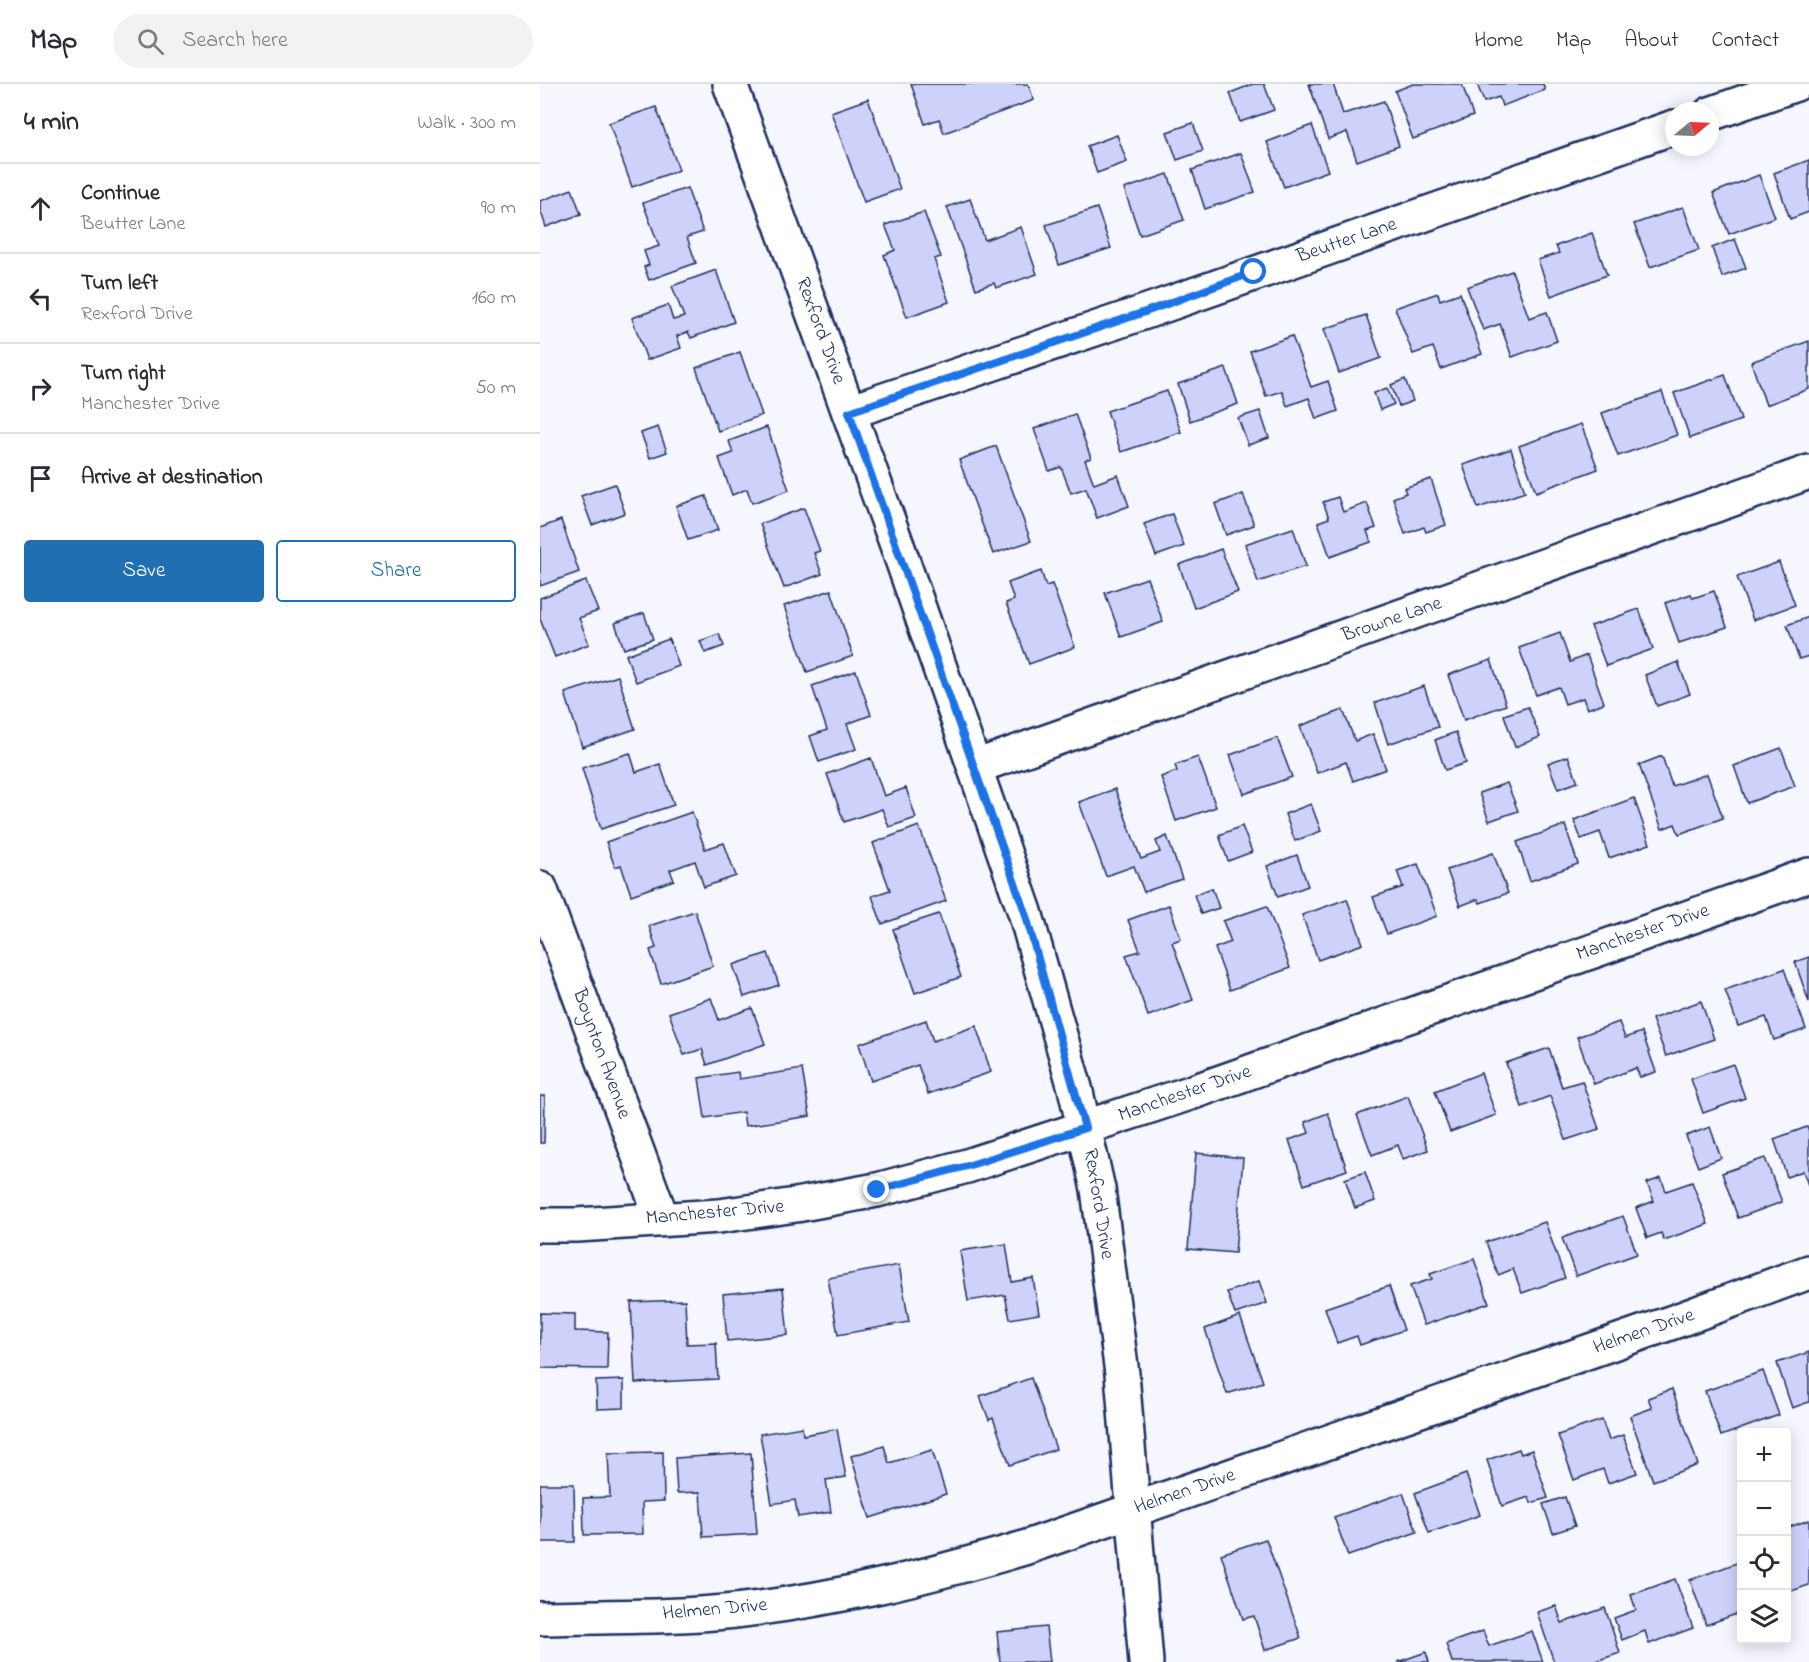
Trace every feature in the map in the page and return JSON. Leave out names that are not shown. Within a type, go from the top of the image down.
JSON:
[{"type":"street","name":"Rexford Drive","points":[[730,84],[849,412],[1025,912],[1085,1128],[1098,1189],[1120,1362],[1146,1662]]},
{"type":"street","points":[[1719,111],[1796,84]]},
{"type":"street","name":"Beutter Lane","points":[[849,412],[1145,312],[1665,130]]},
{"type":"street","name":"Browne Lane","points":[[975,767],[1809,472]]},
{"type":"street","name":"Manchester Drive","points":[[540,1225],[577,1225],[719,1216],[796,1206],[877,1190],[967,1166],[1190,1093],[1809,875]]},
{"type":"street","name":"Boynton Avenue","points":[[540,888],[662,1219]]},
{"type":"street","name":"Helmen Drive","points":[[540,1617],[678,1615],[734,1611],[802,1602],[871,1589],[944,1571],[1024,1548],[1676,1321],[1809,1272]]},
{"type":"building","points":[[911,84],[1028,84],[1034,100],[944,133],[939,119],[925,124]]},
{"type":"building","points":[[1253,84],[1264,84],[1274,110],[1240,122],[1230,93]]},
{"type":"building","points":[[1309,84],[1333,84],[1343,114],[1384,101],[1399,146],[1357,161],[1347,132],[1328,139]]},
{"type":"building","points":[[1413,84],[1462,84],[1473,116],[1413,139],[1395,91]]},
{"type":"building","points":[[1477,84],[1543,84],[1545,90],[1502,106],[1499,97],[1484,102]]},
{"type":"building","points":[[868,99],[900,189],[864,202],[831,112]]},
{"type":"building","points":[[656,107],[679,170],[632,187],[609,123]]},
{"type":"building","points":[[1193,123],[1203,151],[1177,160],[1167,132]]},
{"type":"building","points":[[1312,125],[1328,171],[1284,187],[1267,142]]},
{"type":"building","points":[[1117,135],[1127,162],[1097,173],[1087,146]]},
{"type":"building","points":[[1241,153],[1255,192],[1205,209],[1192,170]]},
{"type":"building","points":[[1809,160],[1809,212],[1790,219],[1774,173]]},
{"type":"building","points":[[1168,174],[1184,220],[1140,235],[1124,189]]},
{"type":"building","points":[[1759,175],[1775,217],[1729,234],[1713,193]]},
{"type":"building","points":[[687,188],[703,232],[687,237],[696,263],[649,280],[644,267],[649,265],[644,251],[659,246],[643,203]]},
{"type":"building","points":[[572,189],[581,214],[546,227],[540,201]]},
{"type":"building","points":[[970,199],[985,240],[1021,227],[1037,274],[996,288],[994,283],[976,289],[947,207]]},
{"type":"building","points":[[1683,207],[1699,250],[1650,267],[1634,224]]},
{"type":"building","points":[[1097,208],[1111,248],[1059,265],[1046,225]]},
{"type":"building","points":[[924,212],[941,257],[934,259],[949,302],[907,317],[884,255],[895,250],[885,225]]},
{"type":"building","points":[[1592,233],[1607,275],[1551,296],[1538,260],[1559,253],[1556,246]]},
{"type":"building","points":[[1735,239],[1746,268],[1722,277],[1712,248]]},
{"type":"building","points":[[716,270],[734,322],[691,338],[688,332],[677,336],[681,348],[647,360],[632,318],[668,305],[673,320],[684,317],[672,286]]},
{"type":"building","points":[[1512,271],[1529,318],[1547,312],[1557,341],[1512,357],[1500,324],[1483,330],[1467,287]]},
{"type":"building","points":[[1438,293],[1440,300],[1460,293],[1482,354],[1441,369],[1433,347],[1413,354],[1395,308]]},
{"type":"building","points":[[1366,315],[1381,358],[1339,373],[1324,329]]},
{"type":"building","points":[[1292,336],[1311,387],[1328,381],[1338,411],[1316,419],[1309,398],[1287,406],[1282,391],[1266,396],[1250,351]]},
{"type":"building","points":[[1809,341],[1809,389],[1766,405],[1751,362]]},
{"type":"building","points":[[740,352],[762,415],[718,431],[696,368]]},
{"type":"building","points":[[1226,368],[1238,404],[1190,421],[1178,384]]},
{"type":"building","points":[[1725,375],[1741,420],[1690,438],[1674,393]]},
{"type":"building","points":[[1405,379],[1413,401],[1399,406],[1391,385]]},
{"type":"building","points":[[1387,388],[1394,404],[1380,410],[1374,393]]},
{"type":"building","points":[[1167,391],[1181,432],[1121,452],[1107,411]]},
{"type":"building","points":[[1662,392],[1677,435],[1618,456],[1602,413]]},
{"type":"building","points":[[1260,411],[1269,438],[1248,445],[1238,418]]},
{"type":"building","points":[[1075,414],[1091,458],[1085,460],[1094,484],[1118,475],[1129,506],[1097,518],[1086,488],[1071,493],[1061,467],[1049,471],[1034,429]]},
{"type":"building","points":[[1581,424],[1598,469],[1536,492],[1519,446]]},
{"type":"building","points":[[658,427],[667,452],[650,458],[641,433]]},
{"type":"building","points":[[767,427],[789,490],[752,503],[747,489],[732,495],[719,458],[733,453],[729,441]]},
{"type":"building","points":[[996,446],[1031,541],[993,554],[959,460]]},
{"type":"building","points":[[1511,449],[1525,492],[1478,508],[1463,465]]},
{"type":"building","points":[[1431,479],[1446,525],[1426,532],[1424,527],[1405,534],[1393,498],[1406,493],[1404,488]]},
{"type":"building","points":[[615,484],[625,513],[592,525],[581,496]]},
{"type":"building","points":[[1243,494],[1254,525],[1226,535],[1215,504]]},
{"type":"building","points":[[706,496],[718,530],[688,540],[676,506]]},
{"type":"building","points":[[1338,497],[1343,512],[1367,503],[1376,528],[1367,531],[1371,542],[1330,557],[1318,522],[1329,518],[1323,502]]},
{"type":"building","points":[[804,508],[820,551],[814,553],[822,574],[784,588],[760,524]]},
{"type":"building","points":[[1172,514],[1184,546],[1156,556],[1144,524]]},
{"type":"building","points":[[561,520],[579,572],[540,586],[540,528]]},
{"type":"building","points":[[1293,528],[1306,566],[1258,582],[1245,544]]},
{"type":"building","points":[[1221,549],[1238,592],[1194,608],[1179,565]]},
{"type":"building","points":[[1779,562],[1795,605],[1753,620],[1737,577]]},
{"type":"building","points":[[1041,571],[1046,586],[1052,584],[1075,647],[1029,664],[1006,603],[1014,600],[1008,583]]},
{"type":"building","points":[[1147,578],[1163,622],[1121,637],[1105,593]]},
{"type":"building","points":[[586,581],[598,611],[579,618],[589,644],[555,657],[540,619],[540,598]]},
{"type":"building","points":[[831,590],[853,656],[807,672],[784,606]]},
{"type":"building","points":[[1714,591],[1727,627],[1679,643],[1665,603],[1691,594],[1693,598]]},
{"type":"building","points":[[1639,609],[1653,649],[1606,666],[1591,626]]},
{"type":"building","points":[[644,613],[653,639],[624,649],[615,623]]},
{"type":"building","points":[[1809,617],[1809,656],[1799,659],[1787,625]]},
{"type":"building","points":[[1560,633],[1570,662],[1587,655],[1604,703],[1587,709],[1583,698],[1565,704],[1559,687],[1536,695],[1519,648]]},
{"type":"building","points":[[719,634],[724,646],[705,653],[700,641]]},
{"type":"building","points":[[669,639],[679,666],[636,682],[626,655]]},
{"type":"building","points":[[1491,660],[1506,705],[1464,720],[1448,675]]},
{"type":"building","points":[[1678,662],[1690,694],[1657,706],[1645,675]]},
{"type":"building","points":[[856,671],[871,715],[847,724],[856,749],[819,762],[810,736],[827,730],[812,686]]},
{"type":"building","points":[[618,676],[635,729],[582,747],[565,693]]},
{"type":"building","points":[[1424,686],[1438,727],[1388,744],[1375,703]]},
{"type":"building","points":[[1528,707],[1540,737],[1515,747],[1504,715]]},
{"type":"building","points":[[1343,710],[1355,741],[1373,734],[1386,769],[1353,781],[1346,762],[1317,773],[1300,726]]},
{"type":"building","points":[[1456,732],[1466,763],[1445,770],[1435,740]]},
{"type":"building","points":[[1277,738],[1292,777],[1244,794],[1230,755]]},
{"type":"building","points":[[1781,748],[1795,786],[1747,803],[1734,766]]},
{"type":"building","points":[[630,753],[636,772],[660,764],[674,805],[601,829],[582,768]]},
{"type":"building","points":[[1568,756],[1578,782],[1558,789],[1548,763]]},
{"type":"building","points":[[1662,756],[1672,786],[1707,774],[1723,818],[1679,834],[1675,824],[1662,829],[1639,765]]},
{"type":"building","points":[[1198,757],[1216,807],[1176,821],[1161,777],[1177,771],[1175,765]]},
{"type":"building","points":[[871,758],[884,796],[906,788],[916,818],[889,827],[882,809],[844,822],[827,774]]},
{"type":"building","points":[[1507,783],[1518,811],[1489,821],[1479,793]]},
{"type":"building","points":[[1115,789],[1141,859],[1160,852],[1156,841],[1167,836],[1182,879],[1144,892],[1134,866],[1106,876],[1079,802]]},
{"type":"building","points":[[1634,798],[1650,844],[1609,858],[1600,832],[1581,839],[1574,820]]},
{"type":"building","points":[[1311,804],[1321,831],[1295,841],[1285,814]]},
{"type":"building","points":[[692,812],[705,849],[724,843],[736,876],[704,887],[695,861],[670,870],[674,880],[631,895],[621,865],[615,867],[606,842]]},
{"type":"building","points":[[1565,825],[1578,864],[1530,881],[1517,842]]},
{"type":"building","points":[[919,826],[946,901],[882,924],[872,896],[890,890],[873,843]]},
{"type":"building","points":[[1242,826],[1252,852],[1228,861],[1219,835]]},
{"type":"building","points":[[1493,853],[1508,893],[1480,903],[1478,899],[1460,906],[1447,870]]},
{"type":"building","points":[[1297,855],[1308,886],[1278,897],[1267,866]]},
{"type":"building","points":[[1418,864],[1437,916],[1387,934],[1373,897],[1403,887],[1397,871]]},
{"type":"building","points":[[1212,888],[1219,908],[1201,914],[1194,895]]},
{"type":"building","points":[[1347,899],[1363,944],[1318,960],[1302,915]]},
{"type":"building","points":[[1169,905],[1181,939],[1172,942],[1193,1000],[1148,1016],[1126,955],[1140,951],[1128,920]]},
{"type":"building","points":[[1267,906],[1290,968],[1230,990],[1215,948],[1231,942],[1223,921]]},
{"type":"building","points":[[695,911],[713,966],[661,984],[650,950],[656,948],[649,926]]},
{"type":"building","points":[[939,914],[961,977],[915,993],[893,929]]},
{"type":"building","points":[[768,953],[779,985],[744,997],[733,965]]},
{"type":"building","points":[[1809,957],[1809,1002],[1795,962]]},
{"type":"building","points":[[1784,969],[1806,1029],[1774,1040],[1766,1017],[1738,1026],[1725,990]]},
{"type":"building","points":[[711,998],[719,1020],[752,1008],[765,1044],[707,1065],[702,1049],[684,1055],[669,1013]]},
{"type":"building","points":[[1701,1001],[1714,1039],[1666,1056],[1652,1019]]},
{"type":"building","points":[[926,1020],[933,1041],[976,1026],[991,1072],[928,1094],[918,1065],[871,1081],[859,1044]]},
{"type":"building","points":[[1619,1022],[1625,1038],[1642,1032],[1656,1072],[1640,1077],[1636,1068],[1594,1084],[1577,1037]]},
{"type":"building","points":[[1549,1048],[1562,1087],[1582,1081],[1599,1129],[1566,1140],[1550,1096],[1522,1107],[1506,1063]]},
{"type":"building","points":[[1733,1064],[1745,1098],[1703,1113],[1691,1079]]},
{"type":"building","points":[[802,1069],[810,1116],[745,1126],[743,1112],[705,1118],[699,1078],[738,1072],[739,1079]]},
{"type":"building","points":[[1481,1073],[1496,1115],[1450,1132],[1435,1091]]},
{"type":"building","points":[[540,1096],[545,1096],[544,1143],[540,1143]]},
{"type":"building","points":[[1408,1096],[1428,1150],[1403,1159],[1398,1145],[1372,1155],[1357,1115]]},
{"type":"building","points":[[1328,1113],[1347,1170],[1304,1185],[1289,1140],[1309,1133],[1305,1122]]},
{"type":"building","points":[[1710,1127],[1721,1158],[1698,1167],[1686,1136]]},
{"type":"building","points":[[1807,1127],[1809,1132],[1809,1188],[1803,1171],[1787,1177],[1774,1139]]},
{"type":"building","points":[[1196,1153],[1243,1158],[1235,1253],[1188,1249]]},
{"type":"building","points":[[1765,1158],[1782,1202],[1738,1218],[1722,1173]]},
{"type":"building","points":[[1365,1172],[1375,1201],[1355,1208],[1345,1179]]},
{"type":"building","points":[[1661,1178],[1666,1191],[1692,1182],[1708,1224],[1664,1240],[1661,1233],[1647,1238],[1636,1208],[1654,1201],[1647,1183]]},
{"type":"building","points":[[1623,1216],[1637,1254],[1576,1276],[1562,1238]]},
{"type":"building","points":[[1545,1222],[1565,1278],[1522,1293],[1513,1269],[1498,1275],[1486,1242]]},
{"type":"building","points":[[1006,1244],[1012,1282],[1033,1278],[1039,1314],[1010,1319],[1005,1295],[968,1301],[960,1251]]},
{"type":"building","points":[[1474,1259],[1489,1303],[1424,1325],[1410,1286],[1432,1279],[1430,1274]]},
{"type":"building","points":[[899,1265],[909,1322],[838,1335],[828,1278]]},
{"type":"building","points":[[1259,1281],[1267,1303],[1235,1314],[1227,1292]]},
{"type":"building","points":[[1389,1286],[1404,1330],[1360,1345],[1357,1336],[1337,1343],[1325,1308]]},
{"type":"building","points":[[783,1288],[788,1335],[727,1341],[723,1294]]},
{"type":"building","points":[[685,1300],[687,1344],[716,1343],[718,1379],[635,1383],[631,1302]]},
{"type":"building","points":[[540,1313],[575,1314],[575,1331],[608,1332],[607,1369],[540,1368]]},
{"type":"building","points":[[1240,1316],[1263,1382],[1227,1394],[1205,1329]]},
{"type":"building","points":[[1809,1352],[1809,1402],[1792,1408],[1777,1363]]},
{"type":"building","points":[[1763,1371],[1779,1415],[1743,1428],[1737,1428],[1737,1430],[1721,1436],[1705,1391]]},
{"type":"building","points":[[1031,1378],[1056,1449],[1010,1465],[993,1418],[989,1420],[980,1396]]},
{"type":"building","points":[[624,1380],[624,1408],[597,1409],[596,1381]]},
{"type":"building","points":[[1672,1389],[1698,1465],[1653,1481],[1630,1416],[1652,1408],[1648,1398]]},
{"type":"building","points":[[1602,1420],[1609,1440],[1623,1435],[1637,1473],[1608,1483],[1603,1469],[1574,1480],[1558,1435]]},
{"type":"building","points":[[802,1427],[803,1435],[837,1429],[846,1477],[826,1480],[831,1512],[798,1517],[795,1500],[772,1504],[760,1434]]},
{"type":"building","points":[[884,1446],[889,1463],[932,1450],[946,1494],[870,1518],[851,1456]]},
{"type":"building","points":[[1519,1449],[1521,1454],[1532,1450],[1548,1498],[1531,1503],[1529,1497],[1502,1506],[1487,1460]]},
{"type":"building","points":[[663,1452],[664,1501],[642,1502],[643,1534],[584,1535],[583,1498],[610,1497],[608,1453]]},
{"type":"building","points":[[751,1453],[757,1534],[703,1537],[700,1492],[677,1493],[675,1458]]},
{"type":"building","points":[[1466,1474],[1480,1515],[1429,1533],[1415,1493]]},
{"type":"building","points":[[540,1484],[574,1484],[575,1542],[540,1542]]},
{"type":"building","points":[[1403,1493],[1417,1532],[1348,1556],[1334,1517]]},
{"type":"building","points":[[1565,1497],[1575,1526],[1553,1533],[1543,1504]]},
{"type":"building","points":[[1809,1520],[1809,1585],[1791,1591],[1791,1536],[1791,1526]]},
{"type":"building","points":[[1266,1539],[1301,1638],[1265,1650],[1254,1616],[1243,1619],[1221,1554]]},
{"type":"building","points":[[1737,1563],[1737,1614],[1706,1625],[1690,1580]]},
{"type":"building","points":[[1675,1579],[1693,1628],[1649,1644],[1645,1631],[1622,1640],[1614,1618],[1636,1610],[1631,1595]]},
{"type":"building","points":[[1556,1606],[1562,1623],[1605,1608],[1620,1653],[1593,1662],[1554,1662],[1537,1612]]},
{"type":"building","points":[[1046,1627],[1050,1662],[1000,1662],[997,1632]]},
{"type":"building","points":[[1483,1631],[1489,1646],[1532,1631],[1543,1662],[1452,1662],[1446,1644]]},
{"type":"building","points":[[1426,1652],[1429,1662],[1398,1662]]},
{"type":"route","points":[[877,1190],[967,1166],[1085,1128],[1025,912],[849,412],[1145,312],[1254,272]]}]
